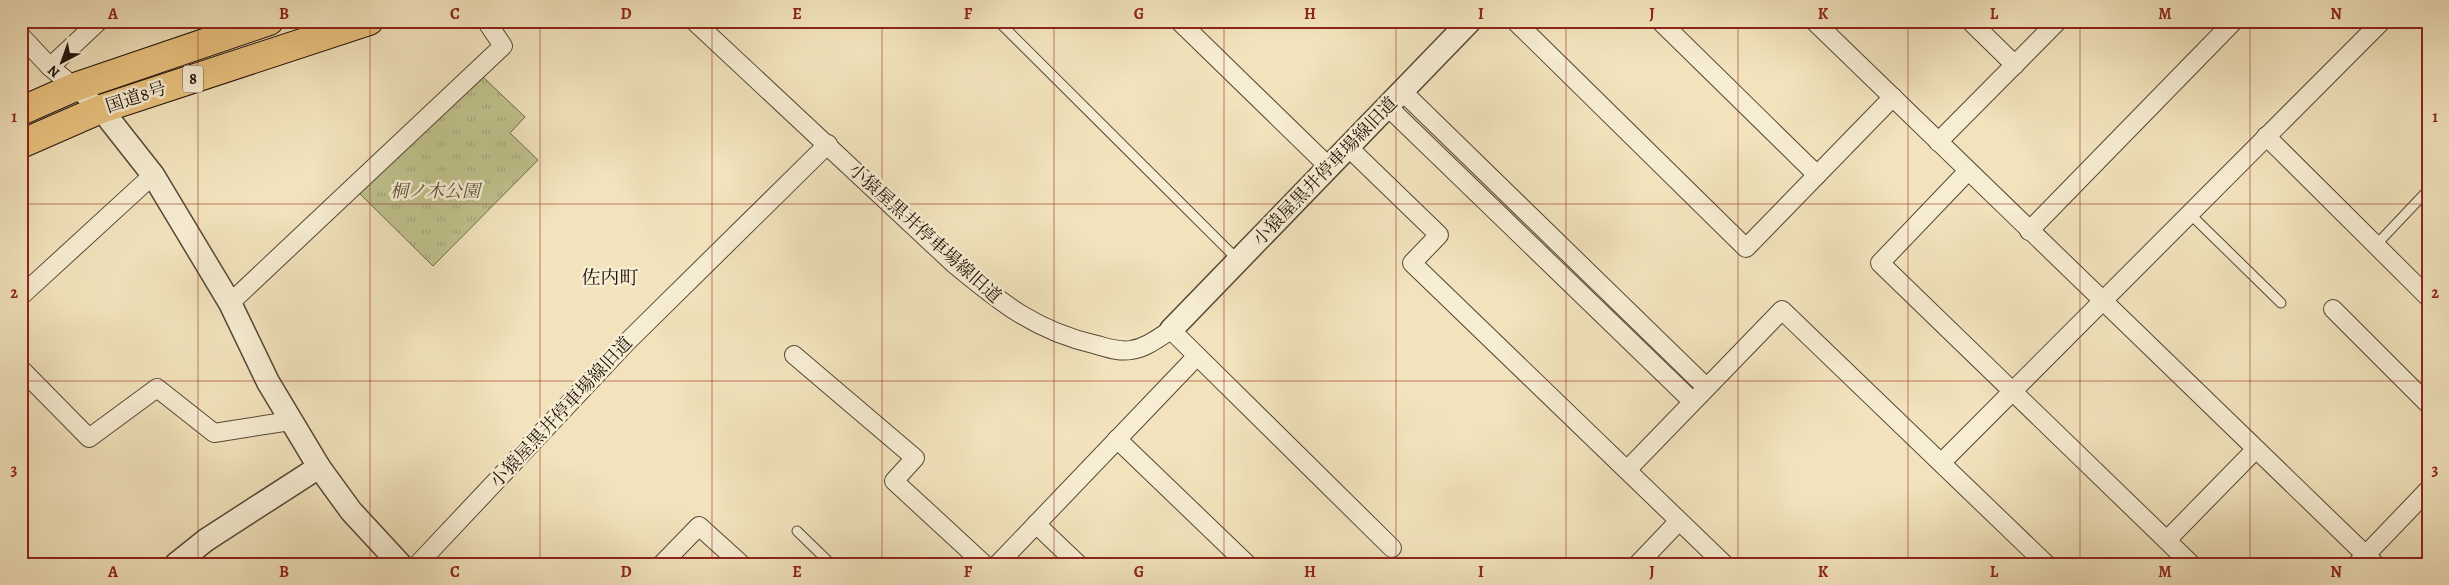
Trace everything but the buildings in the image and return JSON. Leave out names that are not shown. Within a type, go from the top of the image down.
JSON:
[{"type":"highway","name":"国道8号","points":[[21,111],[75,87],[269,21]]},
{"type":"highway","name":"国道8号","points":[[21,144],[101,109],[368,21]]},
{"type":"street","points":[[50,67],[99,21]]},
{"type":"street","points":[[230,303],[503,46],[486,21]]},
{"type":"street","points":[[694,21],[828,144]]},
{"type":"street","points":[[1179,21],[1329,167]]},
{"type":"street","name":"小猿屋黒井停車場線旧道","points":[[418,564],[627,342],[828,144],[953,263],[997,300],[1032,323],[1075,340],[1114,350],[1130,350],[1146,346],[1171,330],[1470,21]]},
{"type":"street","points":[[1515,21],[1746,248],[1892,97]]},
{"type":"street","points":[[1660,21],[1817,175]]},
{"type":"street","points":[[1814,21],[2256,449],[2366,561],[2428,490]]},
{"type":"street","points":[[1970,21],[2015,65]]},
{"type":"street","points":[[1938,142],[2058,21]]},
{"type":"street","points":[[2029,231],[2234,21]]},
{"type":"street","points":[[1942,462],[2382,21]]},
{"type":"street","points":[[21,36],[50,67],[101,109],[153,175],[230,303],[268,382],[319,467],[351,511],[400,564]]},
{"type":"street","points":[[1395,99],[1706,387]]},
{"type":"street","points":[[1395,99],[1692,401]]},
{"type":"street","points":[[2266,136],[2428,297]]},
{"type":"street","points":[[1348,147],[1439,235],[1412,263],[1724,564]]},
{"type":"street","points":[[1968,171],[1880,263],[2191,564]]},
{"type":"street","points":[[21,296],[153,175]]},
{"type":"street","points":[[2333,309],[2428,404]]},
{"type":"street","points":[[1627,470],[1782,310],[2046,564]]},
{"type":"street","points":[[1171,330],[1392,548]]},
{"type":"street","points":[[794,355],[915,458],[894,480],[984,564]]},
{"type":"street","points":[[998,564],[1196,356]]},
{"type":"street","points":[[21,369],[89,438],[157,388],[214,433],[290,421]]},
{"type":"street","points":[[1117,439],[1247,564]]},
{"type":"street","points":[[2167,540],[2256,449]]},
{"type":"street","points":[[176,564],[206,540],[319,467]]},
{"type":"street","points":[[1638,564],[1679,520]]},
{"type":"street","points":[[1036,524],[1078,564]]},
{"type":"street","points":[[662,564],[699,526],[742,564]]},
{"type":"lane","points":[[998,21],[1238,260]]},
{"type":"lane","points":[[2376,245],[2428,190]]},
{"type":"lane","points":[[2189,213],[2281,302]]},
{"type":"lane","points":[[797,531],[831,564]]},
{"type":"green space","name":"桐ノ木公園","points":[[482,76],[525,117],[510,133],[538,160],[433,266],[358,192]]},
{"type":"district","name":"佐内町","points":[[610,278]]}]
